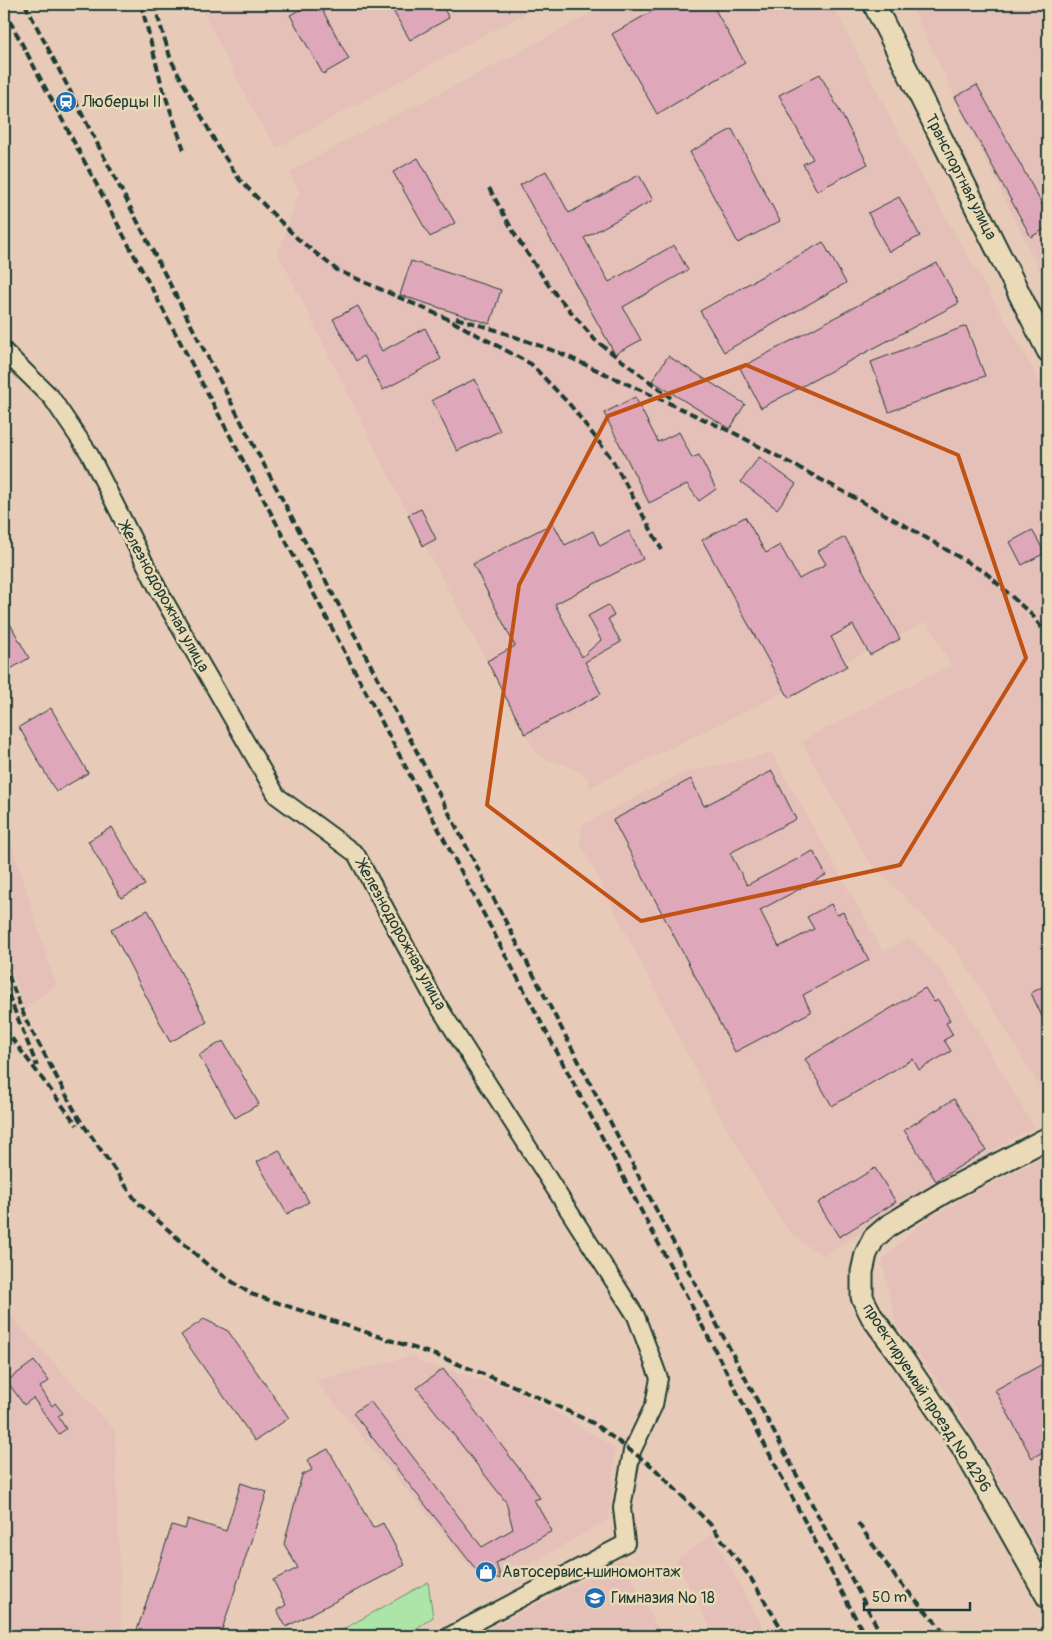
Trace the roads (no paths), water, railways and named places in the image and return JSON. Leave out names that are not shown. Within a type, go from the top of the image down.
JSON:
[{"type":"street","name":"Транспортная улица","points":[[874,4],[1048,351]]},
{"type":"street","name":"Железнодорожная улица","points":[[4,351],[51,397],[89,453],[159,591],[277,796],[356,854],[435,1000],[636,1316],[659,1378],[654,1405],[632,1451],[622,1508],[626,1543],[449,1636]]},
{"type":"street","name":"проектируемый проезд № 4296","points":[[1048,1138],[946,1191],[888,1226],[874,1238],[866,1254],[862,1272],[862,1297],[872,1318],[902,1358],[962,1446],[1048,1598]]},
{"type":"railway","points":[[25,4],[246,431],[882,1636]]},
{"type":"railway","points":[[141,4],[162,86],[184,150]]},
{"type":"railway","points":[[154,4],[171,60],[217,145],[239,179],[298,239],[337,270],[448,319],[531,364],[571,406],[612,459],[662,550]]},
{"type":"railway","points":[[4,10],[865,1636]]},
{"type":"railway","points":[[489,188],[517,238],[549,286],[595,340],[671,398]]},
{"type":"railway","points":[[456,318],[560,353],[736,434],[835,487],[986,573],[1033,616],[1048,637]]},
{"type":"railway","points":[[4,964],[25,1018],[78,1117],[137,1202],[210,1267],[251,1294],[438,1356],[516,1387],[593,1423],[653,1467],[710,1524],[750,1577],[786,1636]]},
{"type":"railway","points":[[4,984],[37,1066]]},
{"type":"railway","points":[[4,1028],[77,1125]]},
{"type":"railway","points":[[858,1523],[896,1578],[948,1636]]},
{"type":"place","name":"Люберцы II","points":[[66,102]]},
{"type":"place","name":"Автосервис+шиномонтаж","points":[[486,1572]]},
{"type":"place","name":"Гимназия № 18","points":[[595,1598]]}]
